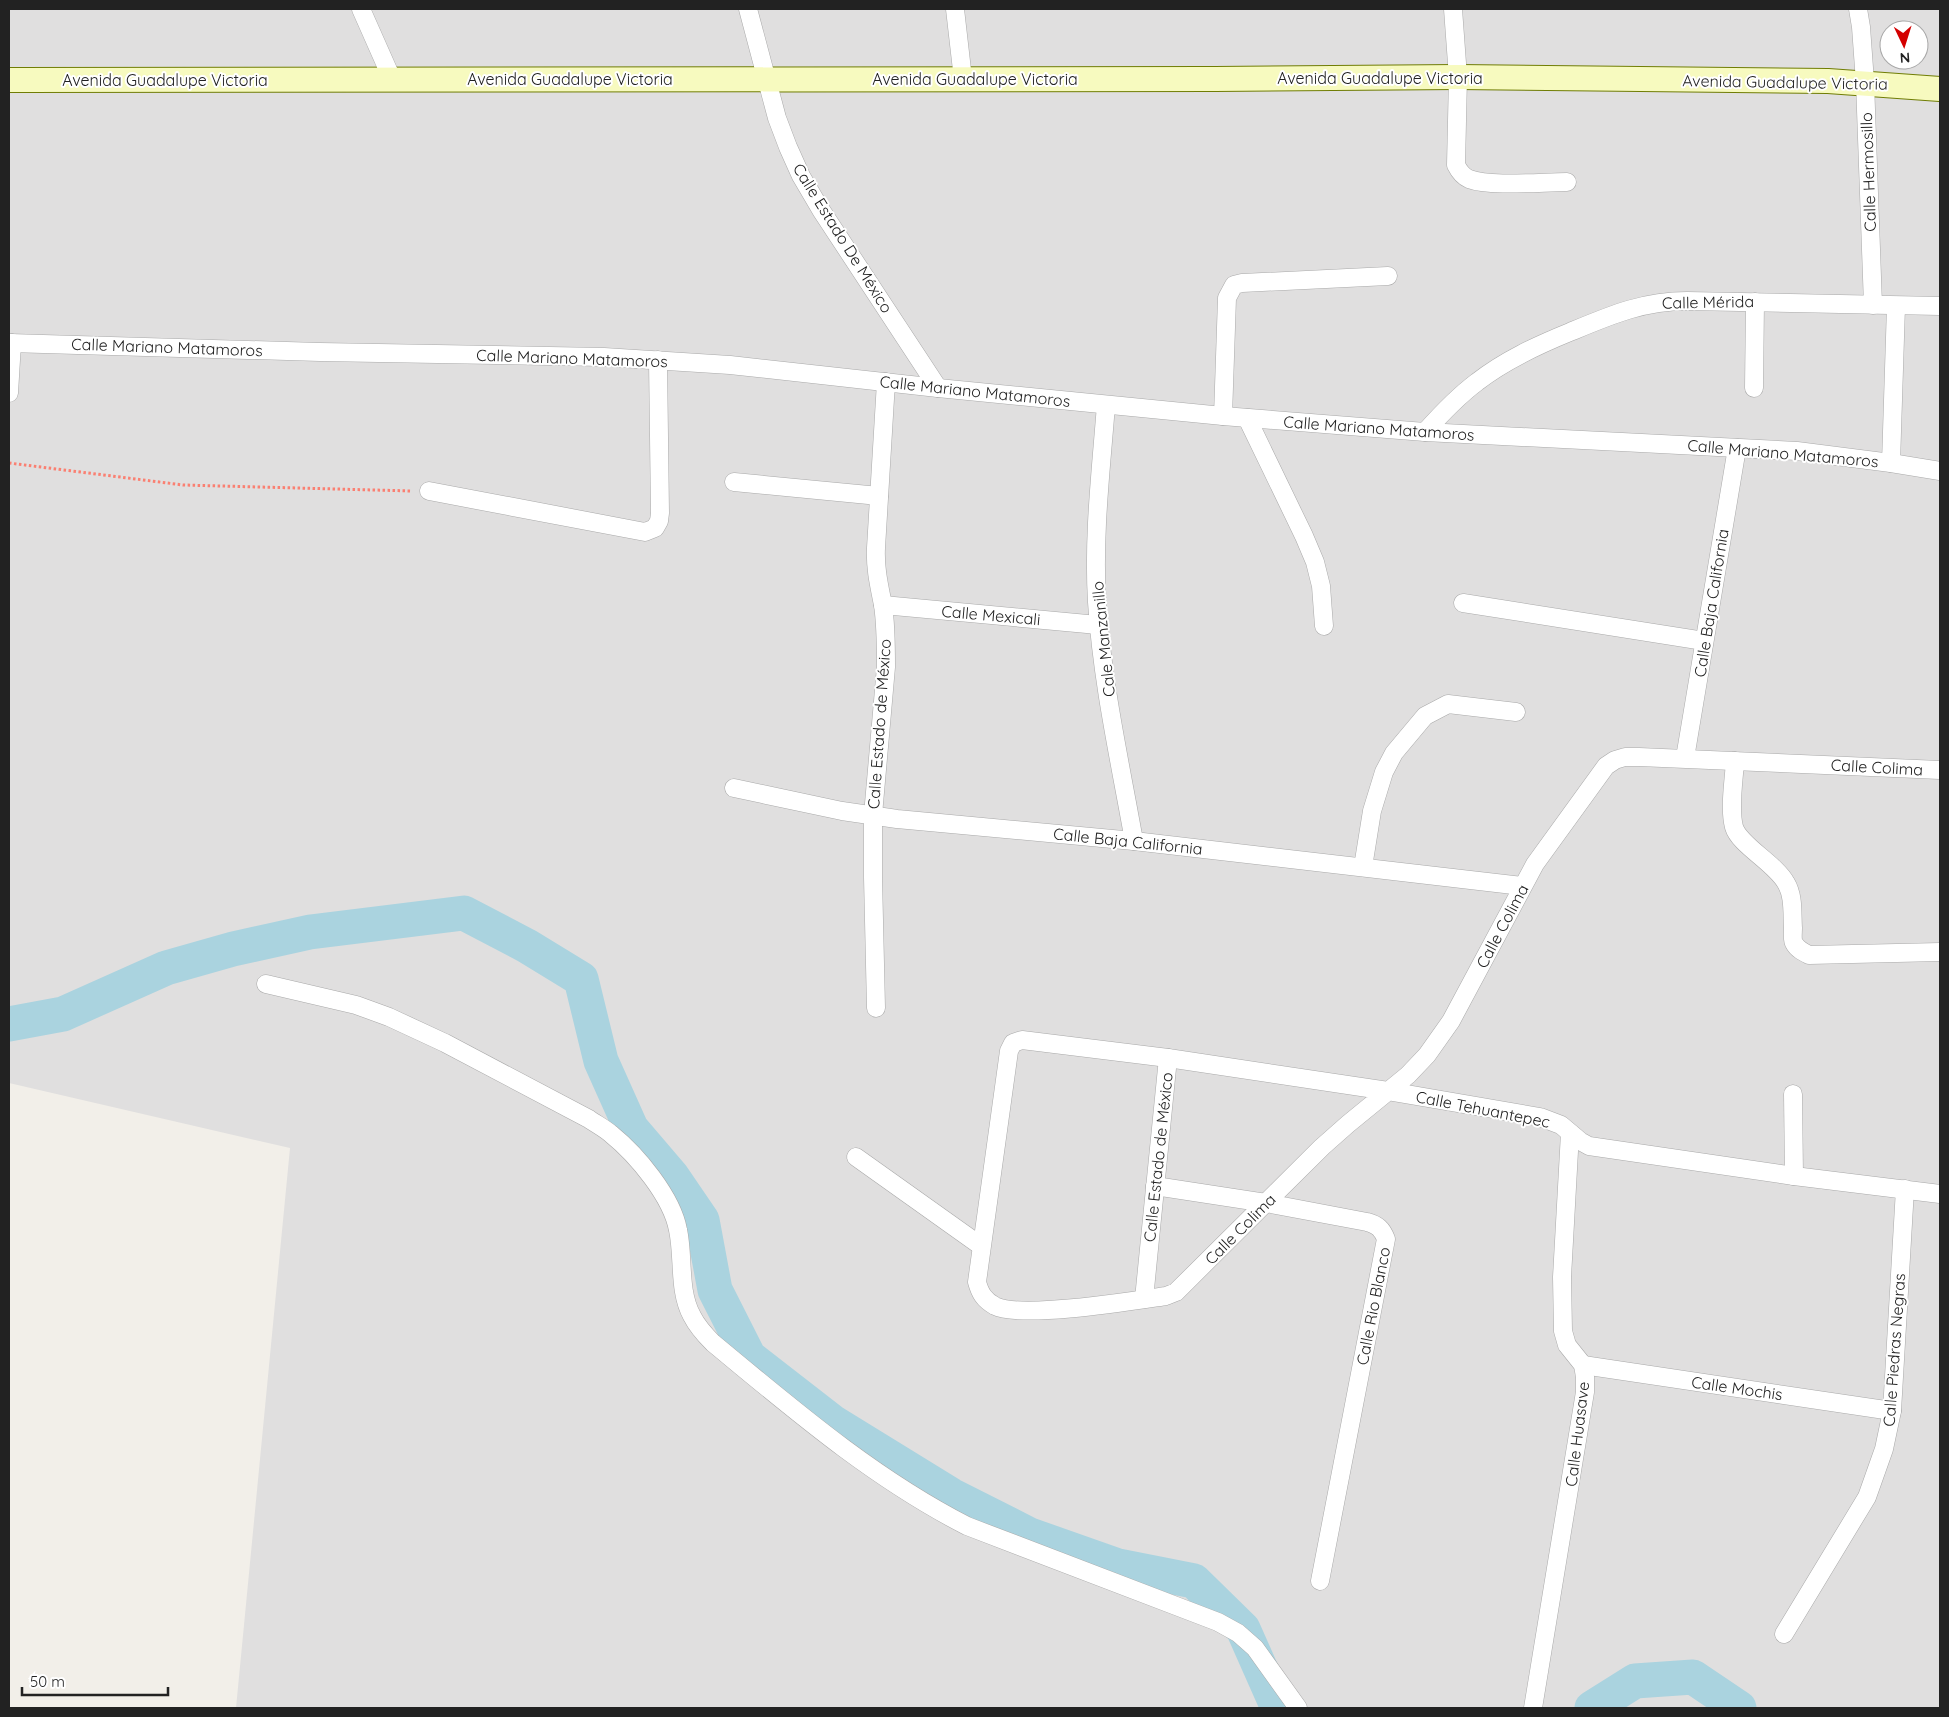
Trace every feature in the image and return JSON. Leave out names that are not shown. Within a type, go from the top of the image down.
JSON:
[{"type":"main road","name":"Avenida Guadalupe Victoria","points":[[9,80],[1458,77],[1865,82],[1940,89]]},
{"type":"street","points":[[361,9],[392,79]]},
{"type":"street","name":"Calle Estado De México","points":[[748,9],[780,125],[801,176],[821,210],[938,388]]},
{"type":"street","points":[[955,9],[963,79]]},
{"type":"street","points":[[1453,9],[1458,77],[1456,165],[1460,173],[1467,178],[1488,183],[1567,182]]},
{"type":"street","name":"Calle Hermosillo","points":[[1858,9],[1865,82],[1873,305]]},
{"type":"street","points":[[1223,416],[1227,298],[1234,286],[1242,283],[1388,276]]},
{"type":"street","name":"Calle Mérida","points":[[1425,432],[1447,408],[1477,382],[1505,363],[1542,343],[1620,311],[1664,301],[1940,306]]},
{"type":"street","points":[[1754,388],[1755,302]]},
{"type":"street","points":[[1891,462],[1896,306]]},
{"type":"street","points":[[9,393],[10,343]]},
{"type":"street","name":"Calle Mariano Matamoros","points":[[10,343],[658,360],[730,364],[938,388],[1223,416],[1425,432],[1797,451],[1891,462],[1940,471]]},
{"type":"street","points":[[429,491],[644,532],[655,528],[659,521],[660,513],[658,360]]},
{"type":"street","name":"Calle Estado de México","points":[[876,1008],[873,816],[886,667],[886,635],[883,606],[875,566],[886,382]]},
{"type":"street","name":"Cale Manzanillo","points":[[1106,405],[1097,535],[1098,625],[1134,841]]},
{"type":"street","points":[[1247,418],[1315,562],[1321,586],[1324,626]]},
{"type":"street","name":"Calle Baja California","points":[[1685,758],[1737,448]]},
{"type":"street","points":[[734,482],[879,496]]},
{"type":"street","points":[[1462,603],[1704,642]]},
{"type":"street","name":"Calle Mexicali","points":[[883,606],[1098,625]]},
{"type":"street","points":[[1363,867],[1372,812],[1384,772],[1394,753],[1425,716],[1448,704],[1516,712]]},
{"type":"street","name":"Calle Colima","points":[[1144,1300],[1176,1292],[1322,1147],[1427,1055],[1451,1021],[1535,864],[1606,766],[1615,760],[1625,757],[1685,758],[1940,770]]},
{"type":"street","points":[[1735,761],[1732,818],[1734,829],[1740,837],[1775,868],[1786,884],[1792,908],[1793,942],[1800,951],[1809,955],[1940,952]]},
{"type":"street","name":"Calle Baja California","points":[[734,788],[873,816],[1134,841],[1522,886]]},
{"type":"street","points":[[266,984],[356,1005],[410,1026],[589,1119],[611,1134],[645,1170],[674,1215],[678,1230],[686,1301],[691,1316],[713,1343],[817,1429],[934,1509],[967,1526],[1218,1622],[1238,1633],[1255,1648],[1298,1708]]},
{"type":"street","name":"Calle Estado de México","points":[[1022,1040],[1034,1041],[1168,1058],[1156,1186],[1144,1300],[1058,1309],[1012,1309],[996,1306],[985,1300],[977,1282],[1009,1051],[1013,1043],[1022,1040]]},
{"type":"street","name":"Calle Tehuantepec","points":[[1168,1058],[1388,1091],[1540,1117],[1561,1125],[1589,1146],[1794,1176],[1940,1194]]},
{"type":"street","points":[[1793,1094],[1794,1176]]},
{"type":"street","name":"Calle Huasave","points":[[1533,1708],[1585,1392],[1583,1365],[1567,1344],[1563,1331],[1562,1277],[1570,1133]]},
{"type":"street","points":[[856,1157],[981,1246]]},
{"type":"street","name":"Calle Rio Blanco","points":[[1156,1186],[1266,1203],[1376,1224],[1382,1230],[1386,1239],[1320,1581]]},
{"type":"street","name":"Calle Piedras Negras","points":[[1784,1634],[1867,1497],[1884,1449],[1892,1411],[1905,1189]]},
{"type":"street","name":"Calle Mochis","points":[[1583,1365],[1892,1411]]},
{"type":"path","points":[[9,463],[183,485],[429,491]]},
{"type":"shaded area","points":[[9,9],[1940,9],[1940,1708],[236,1708],[290,1148],[9,1083]]},
{"type":"waterway","points":[[9,1024],[63,1014],[166,968],[233,949],[310,932],[464,913],[527,946],[581,979],[601,1061],[631,1128],[672,1176],[702,1220],[715,1290],[749,1357],[834,1423],[951,1495],[1030,1535],[1118,1566],[1194,1581],[1243,1629],[1278,1708]]},
{"type":"waterway","points":[[1592,1708],[1635,1681],[1693,1677],[1739,1708]]}]
